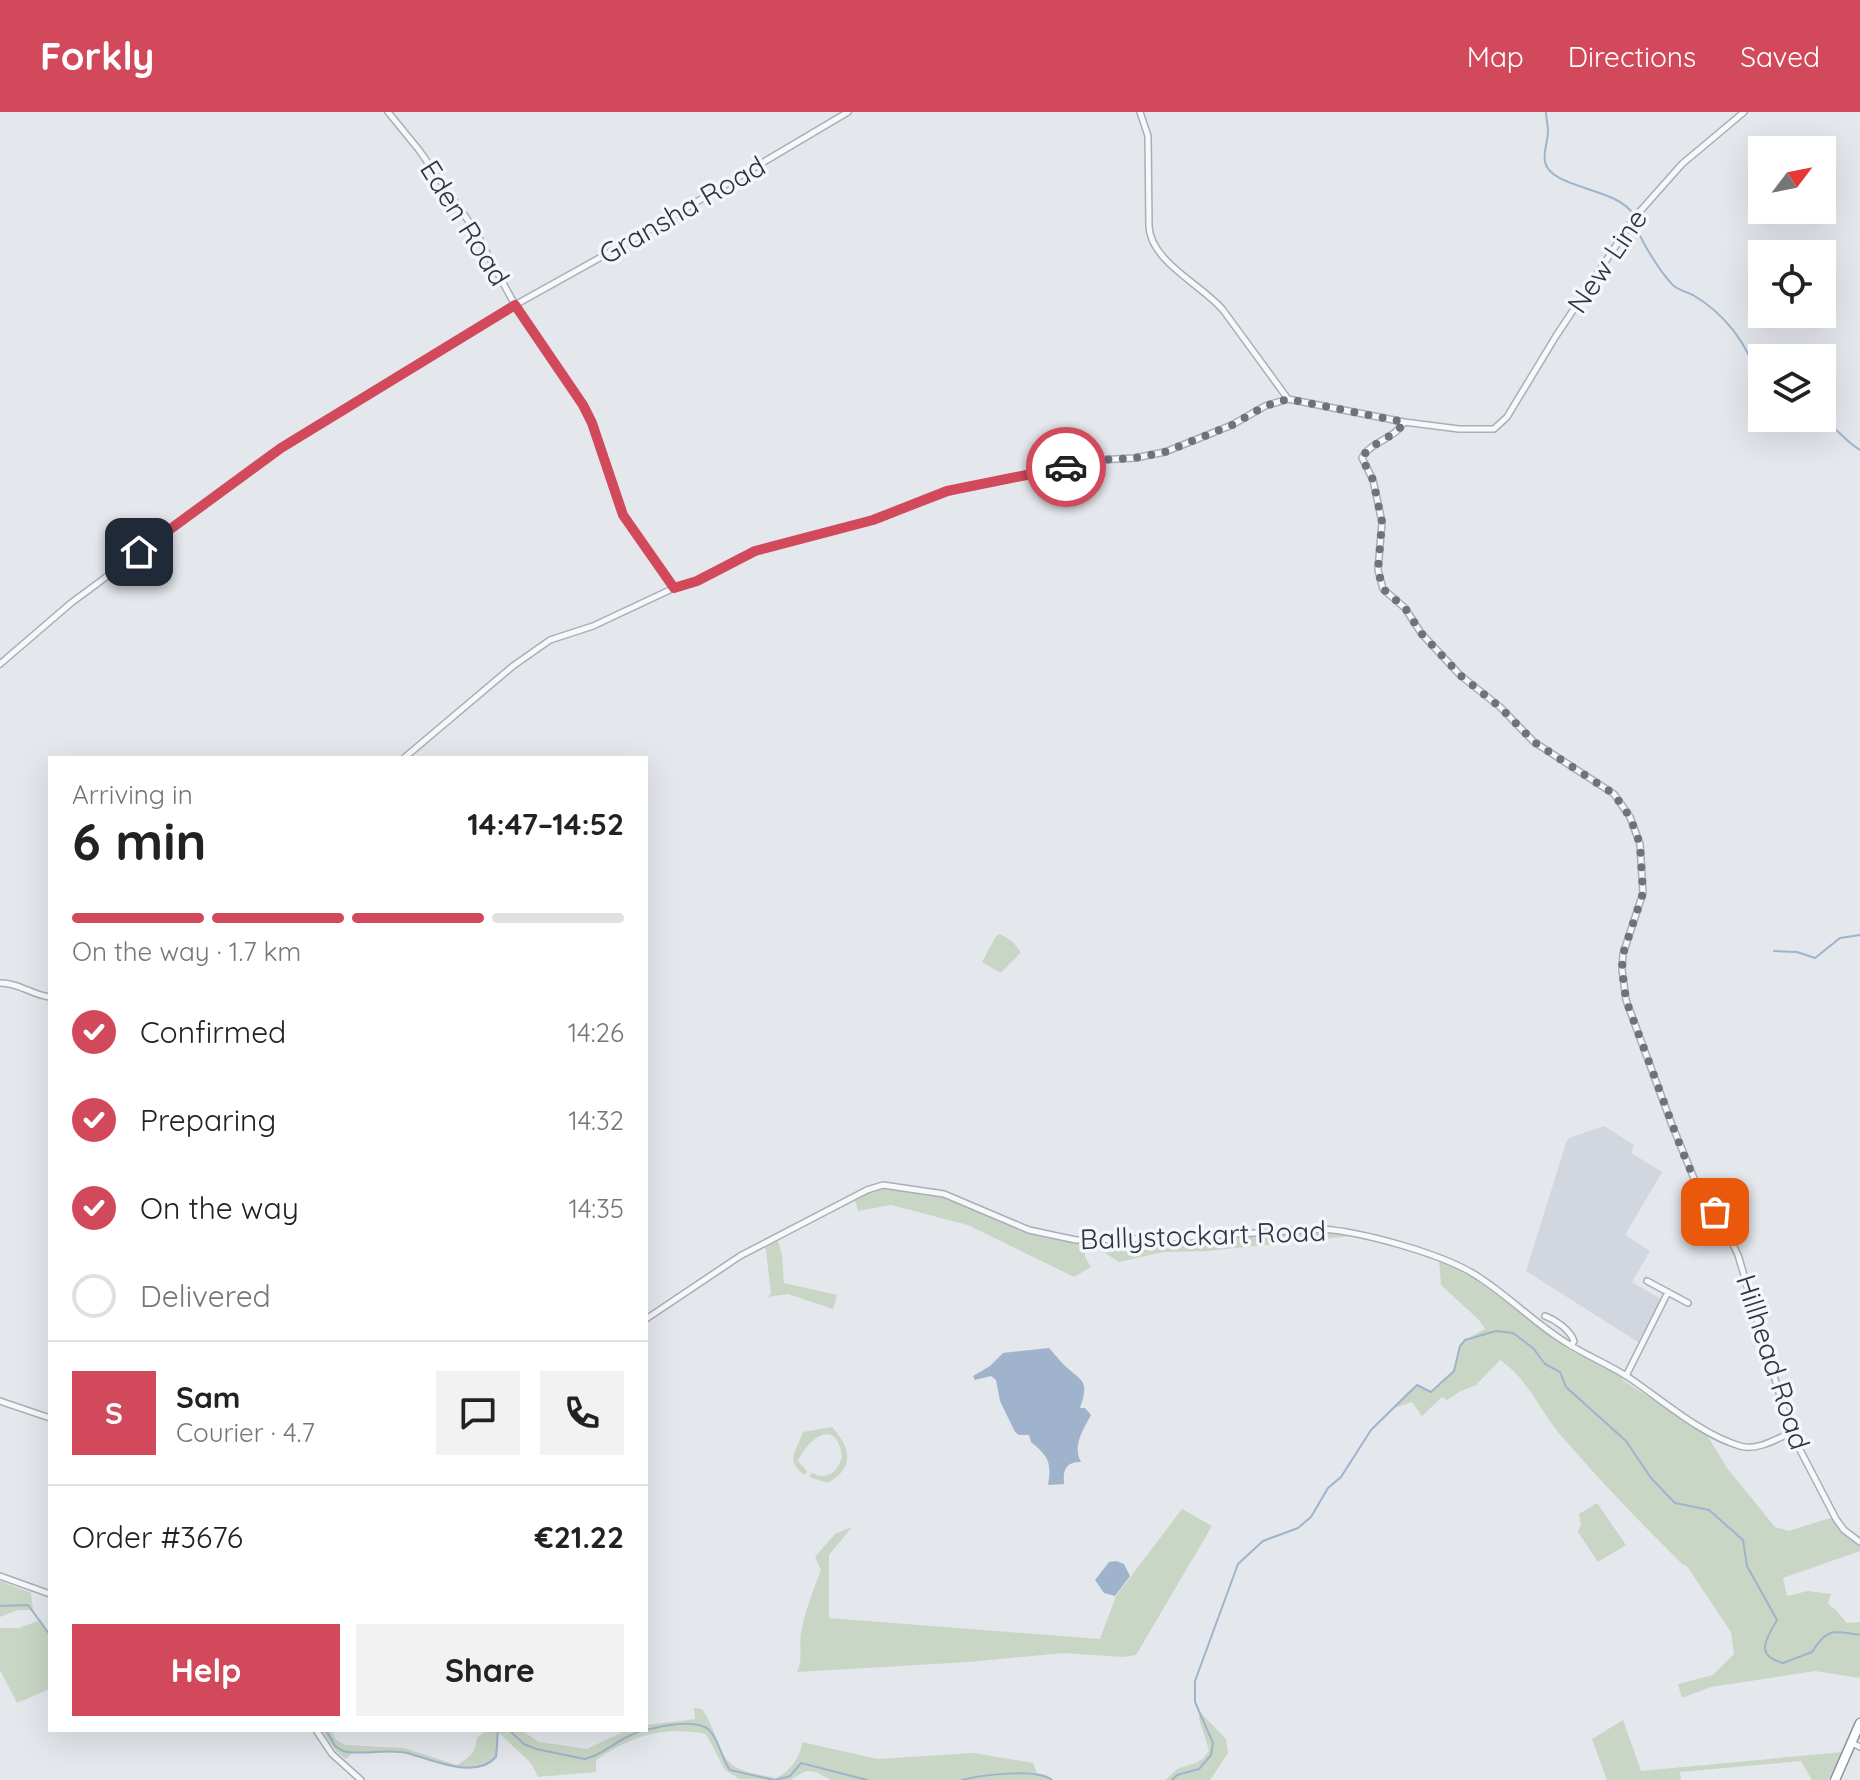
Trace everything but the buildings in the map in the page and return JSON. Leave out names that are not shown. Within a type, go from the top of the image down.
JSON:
[{"type":"highway","points":[[1835,1780],[1856,1745],[1860,1723]]},
{"type":"street","name":"Eden Road","points":[[388,112],[419,150],[474,229],[515,305],[583,405],[623,515],[674,588]]},
{"type":"street","name":"Gransha Road","points":[[0,664],[71,603],[281,448],[515,305],[848,112]]},
{"type":"street","points":[[1140,112],[1148,136],[1151,240],[1167,261],[1223,310],[1288,399]]},
{"type":"street","name":"New Line","points":[[1404,422],[1459,429],[1494,429],[1507,417],[1635,217],[1682,164],[1744,112]]},
{"type":"street","points":[[406,756],[537,648],[674,588],[697,581],[755,551],[873,520],[959,488],[1098,460],[1135,458],[1165,452],[1232,425],[1265,406],[1288,399],[1404,422]]},
{"type":"street","name":"Hillhead Road","points":[[1404,422],[1400,430],[1366,451],[1362,458],[1373,480],[1382,522],[1378,570],[1380,584],[1405,608],[1421,633],[1460,675],[1500,707],[1534,742],[1614,794],[1630,817],[1640,844],[1643,893],[1623,954],[1626,1000],[1700,1193],[1733,1241],[1792,1432],[1836,1519],[1844,1530],[1860,1542]]},
{"type":"street","points":[[0,983],[21,985],[48,996]]},
{"type":"street","name":"Ballystockart Road","points":[[648,1318],[720,1268],[776,1235],[875,1186],[894,1185],[944,1194],[1029,1230],[1076,1240],[1338,1230],[1428,1254],[1456,1264],[1487,1283],[1529,1318],[1571,1346],[1626,1376],[1686,1418],[1740,1446],[1756,1446],[1792,1432]]},
{"type":"street","points":[[1647,1281],[1688,1303]]},
{"type":"street","points":[[1626,1376],[1668,1292]]},
{"type":"street","points":[[1545,1316],[1554,1319],[1572,1335],[1574,1341],[1571,1346]]},
{"type":"street","points":[[0,1401],[48,1417]]},
{"type":"street","points":[[0,1576],[48,1593]]},
{"type":"street","points":[[317,1732],[332,1754],[361,1780]]},
{"type":"shaded area","points":[[1604,1126],[1634,1145],[1631,1153],[1662,1172],[1625,1235],[1650,1251],[1632,1282],[1661,1299],[1638,1342],[1526,1271],[1566,1143],[1569,1138]]},
{"type":"green space","points":[[1000,934],[1012,941],[1021,952],[1001,973],[982,962]]},
{"type":"green space","points":[[890,1185],[938,1192],[1045,1236],[1085,1243],[1085,1257],[1091,1267],[1074,1277],[968,1225],[891,1205],[858,1211],[854,1197]]},
{"type":"green space","points":[[1323,1232],[1351,1236],[1207,1251],[1163,1252],[1119,1262],[1096,1247],[1096,1242]]},
{"type":"green space","points":[[776,1235],[782,1255],[784,1283],[837,1295],[833,1309],[788,1294],[767,1297],[771,1294],[766,1250],[762,1243]]},
{"type":"green space","points":[[1439,1261],[1475,1279],[1569,1350],[1609,1370],[1613,1367],[1624,1381],[1707,1435],[1727,1468],[1775,1527],[1789,1531],[1833,1517],[1843,1533],[1860,1547],[1860,1551],[1783,1578],[1787,1596],[1808,1591],[1831,1594],[1828,1604],[1847,1623],[1860,1622],[1860,1678],[1815,1671],[1711,1687],[1682,1698],[1678,1684],[1713,1675],[1734,1654],[1731,1632],[1687,1566],[1603,1483],[1558,1432],[1532,1393],[1509,1367],[1500,1360],[1476,1385],[1447,1400],[1442,1397],[1422,1416],[1412,1402],[1391,1409],[1417,1385],[1431,1392],[1454,1371],[1460,1346],[1465,1340],[1485,1329],[1441,1285]]},
{"type":"green space","points":[[832,1427],[843,1442],[847,1456],[843,1470],[828,1483],[809,1477],[812,1473],[823,1476],[831,1474],[837,1467],[842,1457],[835,1437],[822,1435],[803,1452],[798,1461],[807,1471],[805,1475],[793,1461],[803,1432]]},
{"type":"green space","points":[[1597,1503],[1626,1545],[1598,1562],[1578,1532],[1581,1524],[1579,1514]]},
{"type":"green space","points":[[1182,1509],[1212,1526],[1136,1655],[1064,1653],[797,1672],[803,1625],[821,1570],[815,1557],[835,1534],[852,1527],[829,1555],[829,1618],[1100,1639],[1116,1596]]},
{"type":"green space","points":[[0,1581],[31,1593],[33,1610],[18,1610],[0,1617]]},
{"type":"green space","points":[[41,1620],[48,1632],[48,1690],[17,1703],[0,1670],[0,1628],[19,1628]]},
{"type":"green space","points":[[694,1708],[702,1709],[728,1761],[738,1768],[776,1778],[790,1768],[802,1742],[878,1759],[974,1753],[1033,1763],[1037,1773],[1046,1775],[1050,1780],[831,1780],[816,1772],[806,1771],[790,1780],[739,1779],[725,1770],[706,1734],[675,1731],[648,1735],[623,1744],[596,1760],[596,1772],[538,1777],[531,1763],[498,1732],[524,1732],[539,1742],[587,1749],[623,1732],[648,1732],[648,1725],[695,1719]]},
{"type":"green space","points":[[1200,1712],[1226,1739],[1228,1753],[1210,1780],[1166,1780],[1176,1770],[1202,1759],[1209,1750],[1199,1719]]},
{"type":"green space","points":[[1623,1720],[1641,1771],[1843,1752],[1828,1780],[1812,1780],[1801,1761],[1680,1772],[1681,1780],[1607,1780],[1592,1739]]},
{"type":"green space","points":[[322,1732],[332,1732],[336,1740],[345,1745],[404,1748],[457,1765],[471,1754],[477,1738],[484,1732],[498,1732],[496,1757],[489,1764],[468,1768],[395,1752],[352,1753],[346,1759]]},
{"type":"water","points":[[1049,1348],[1082,1382],[1084,1391],[1080,1408],[1085,1408],[1091,1415],[1078,1444],[1081,1462],[1066,1467],[1064,1484],[1048,1485],[1047,1460],[1031,1442],[1029,1435],[1015,1432],[1000,1401],[996,1380],[991,1376],[975,1380],[973,1376],[990,1366],[1003,1353]]},
{"type":"water","points":[[1109,1562],[1124,1564],[1130,1576],[1115,1596],[1104,1593],[1095,1580]]},
{"type":"waterway","points":[[1546,112],[1545,162],[1550,171],[1559,178],[1613,198],[1633,214]]},
{"type":"waterway","points":[[1635,224],[1666,277],[1675,287],[1714,310],[1733,330],[1748,353]]},
{"type":"waterway","points":[[1836,430],[1860,450]]},
{"type":"waterway","points":[[1774,951],[1797,952],[1815,958],[1840,938],[1860,935]]},
{"type":"waterway","points":[[1172,1780],[1177,1775],[1199,1769],[1211,1755],[1213,1743],[1195,1702],[1195,1681],[1238,1564],[1263,1541],[1298,1528],[1311,1517],[1328,1488],[1341,1477],[1371,1430],[1417,1385],[1431,1392],[1454,1371],[1460,1346],[1465,1340],[1496,1331],[1513,1333],[1533,1348],[1545,1364],[1560,1372],[1566,1387],[1626,1441],[1651,1478],[1675,1503],[1709,1510],[1743,1540],[1747,1566],[1777,1620],[1765,1646],[1768,1656],[1783,1663],[1812,1652],[1831,1633],[1860,1635]]},
{"type":"waterway","points":[[0,1606],[28,1605],[48,1632]]},
{"type":"waterway","points":[[648,1730],[679,1724],[704,1726],[715,1738],[730,1770],[774,1780]]},
{"type":"waterway","points":[[327,1732],[335,1746],[343,1751],[407,1753],[466,1768],[487,1764],[496,1757],[498,1732]]},
{"type":"waterway","points":[[511,1732],[524,1744],[536,1749],[585,1759],[639,1732]]},
{"type":"waterway","points":[[776,1780],[790,1776],[801,1763],[867,1780]]},
{"type":"waterway","points":[[962,1780],[1022,1773],[1052,1780]]},
{"type":"way so far","points":[[1066,467],[1165,452],[1244,420],[1265,406],[1288,399],[1404,422],[1400,430],[1366,451],[1362,458],[1373,480],[1382,522],[1378,560],[1380,584],[1410,613],[1421,633],[1460,675],[1500,707],[1534,742],[1614,794],[1630,817],[1640,844],[1643,893],[1623,954],[1626,1000],[1681,1148],[1700,1193],[1715,1212]]},
{"type":"route","points":[[139,552],[281,448],[515,305],[583,405],[623,515],[674,588],[697,581],[755,551],[873,520],[947,491],[1066,467]]}]
